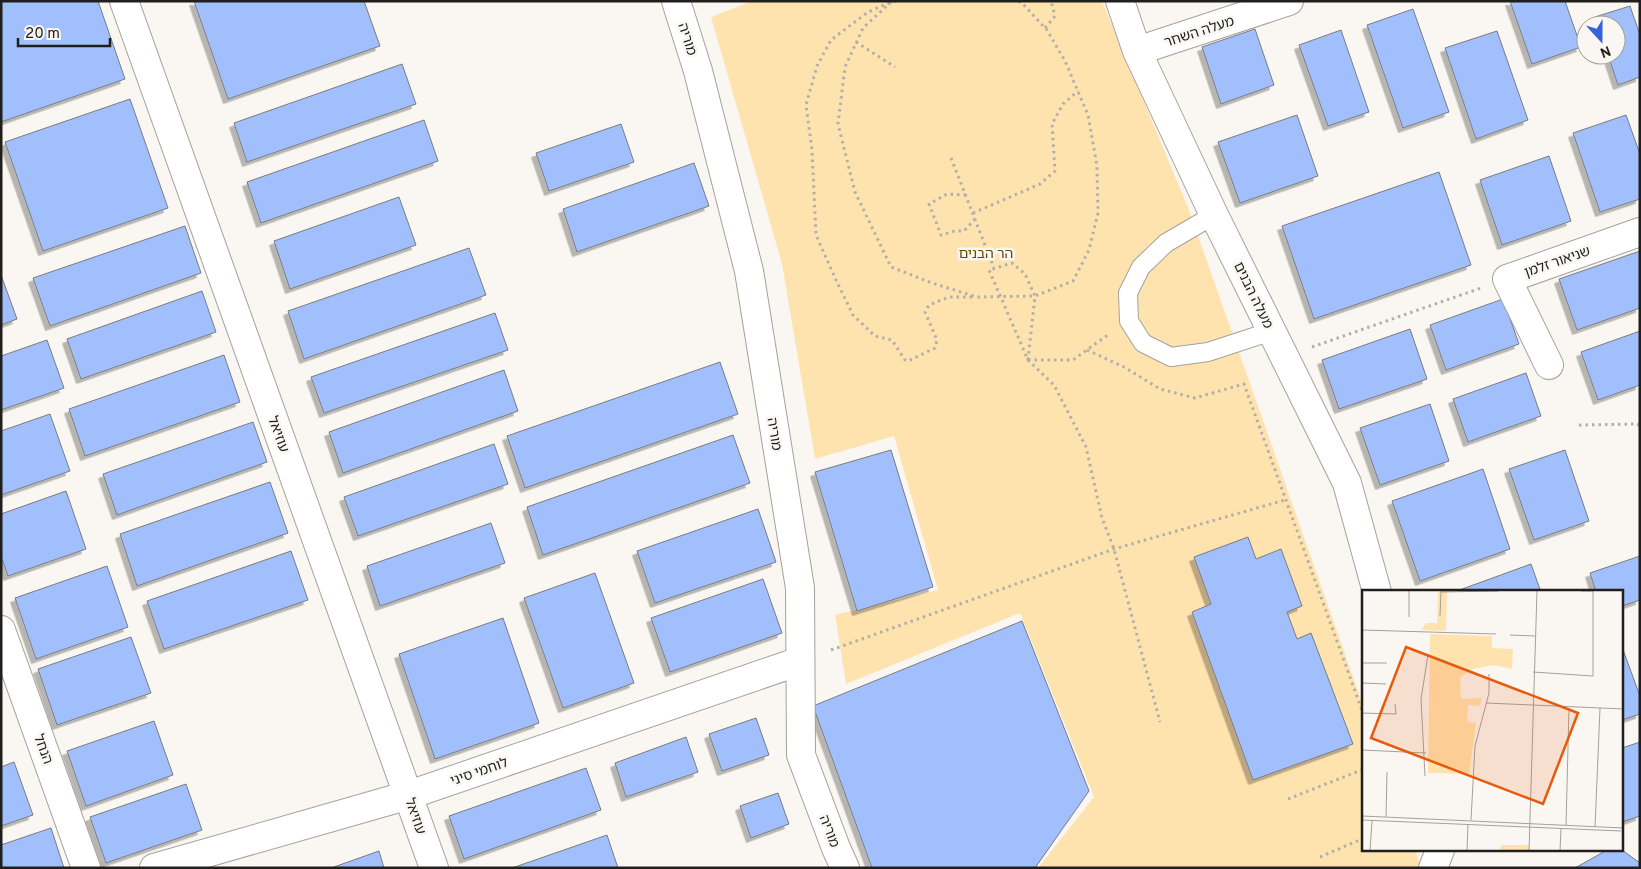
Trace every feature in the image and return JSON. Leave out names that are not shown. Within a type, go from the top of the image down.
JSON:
[{"type":"street","name":"עוזיאל","points":[[124,1],[434,868]]},
{"type":"street","name":"מוריה","points":[[676,1],[698,72],[749,271],[800,588],[801,755],[845,868]]},
{"type":"street","name":"מעלה הבנים","points":[[1120,1],[1137,50],[1214,215],[1347,482],[1376,590]]},
{"type":"street","name":"מעלה השחר","points":[[1137,50],[1288,1]]},
{"type":"street","name":"שניאור זלמן","points":[[1549,365],[1507,278],[1640,232]]},
{"type":"street","name":"הנחל","points":[[1,630],[86,868]]},
{"type":"street","name":"לוחמי סיני","points":[[154,868],[409,795],[800,661]]},
{"type":"street","points":[[1433,868],[1439,852]]},
{"type":"lane","points":[[1214,215],[1166,243],[1141,267],[1128,293],[1128,321],[1143,343],[1171,357],[1208,352],[1272,331]]},
{"type":"path","points":[[896,1],[868,12],[831,40],[817,66],[806,104],[812,150],[816,235],[853,315],[875,336],[892,340],[905,360],[935,348],[937,340],[925,312],[929,305],[949,297],[1035,296],[1073,281],[1089,250],[1098,213],[1097,166],[1088,115],[1065,61],[1046,28],[1018,1]]},
{"type":"path","points":[[1046,28],[1055,16],[1051,1]]},
{"type":"path","points":[[891,2],[862,28],[845,67],[838,124],[855,192],[891,267],[932,283],[977,297]]},
{"type":"path","points":[[856,42],[895,67]]},
{"type":"path","points":[[972,213],[1040,184],[1055,171],[1052,124],[1063,104],[1078,91]]},
{"type":"path","points":[[952,158],[994,268]]},
{"type":"path","points":[[966,195],[947,194],[929,204],[941,235],[955,231],[964,231],[975,219]]},
{"type":"path","points":[[1028,360],[1035,296],[1025,274],[1012,263],[989,270],[1028,360],[1054,385],[1086,447],[1102,518],[1114,549],[1160,722]]},
{"type":"path","points":[[1285,357],[1482,288]]},
{"type":"path","points":[[1028,360],[1073,360],[1128,321]]},
{"type":"path","points":[[1087,350],[1124,367],[1160,389],[1195,398],[1244,384],[1362,711]]},
{"type":"path","points":[[1579,425],[1638,424],[1640,429]]},
{"type":"path","points":[[800,661],[1114,549],[1285,500]]},
{"type":"path","points":[[1288,799],[1362,770]]},
{"type":"path","points":[[1320,857],[1362,839]]},
{"type":"green space","name":"הר הבנים","points":[[752,1],[1102,1],[1189,210],[1362,702],[1362,852],[1416,852],[1421,868],[1038,868],[1094,797],[1020,613],[846,684],[835,615],[938,590],[894,436],[815,459],[782,264],[711,17]]},
{"type":"building","points":[[1,1],[98,1],[125,79],[1,122]]},
{"type":"building","points":[[194,1],[364,1],[380,46],[228,99]]},
{"type":"building","points":[[1510,1],[1565,1],[1576,33],[1576,49],[1532,64]]},
{"type":"building","points":[[1630,6],[1640,35],[1640,77],[1618,85],[1611,65],[1626,65],[1626,15],[1601,15]]},
{"type":"building","points":[[1413,9],[1449,112],[1403,128],[1367,25]]},
{"type":"building","points":[[1255,29],[1274,85],[1221,104],[1202,47]]},
{"type":"building","points":[[1341,30],[1369,112],[1328,126],[1299,45]]},
{"type":"building","points":[[1497,31],[1528,120],[1476,139],[1445,48]]},
{"type":"building","points":[[402,64],[416,104],[247,162],[234,123]]},
{"type":"building","points":[[130,99],[168,208],[43,251],[5,142]]},
{"type":"building","points":[[1297,115],[1318,176],[1240,203],[1218,142]]},
{"type":"building","points":[[1626,115],[1640,154],[1640,199],[1600,212],[1573,133]]},
{"type":"building","points":[[424,120],[438,161],[261,223],[247,182]]},
{"type":"building","points":[[621,124],[634,162],[549,191],[536,153]]},
{"type":"building","points":[[1549,156],[1571,221],[1502,245],[1480,180]]},
{"type":"building","points":[[694,163],[709,206],[577,252],[563,209]]},
{"type":"building","points":[[1439,172],[1471,265],[1314,319],[1282,226]]},
{"type":"building","points":[[399,197],[416,245],[290,289],[274,241]]},
{"type":"building","points":[[185,226],[201,273],[50,326],[33,278]]},
{"type":"building","points":[[469,248],[486,295],[304,359],[288,311]]},
{"type":"building","points":[[1640,251],[1640,308],[1577,330],[1559,279]]},
{"type":"building","points":[[1,275],[17,319],[1,325]]},
{"type":"building","points":[[202,291],[216,332],[81,379],[67,339]]},
{"type":"building","points":[[1503,299],[1519,344],[1446,370],[1430,325]]},
{"type":"building","points":[[495,313],[508,350],[324,413],[311,377]]},
{"type":"building","points":[[1410,329],[1427,379],[1339,409],[1322,360]]},
{"type":"building","points":[[1640,331],[1640,385],[1598,400],[1581,352]]},
{"type":"building","points":[[47,340],[64,388],[1,410],[1,356]]},
{"type":"building","points":[[224,355],[240,402],[85,456],[69,409]]},
{"type":"building","points":[[720,362],[738,414],[525,488],[507,436]]},
{"type":"building","points":[[504,370],[518,411],[343,473],[329,432]]},
{"type":"building","points":[[1526,373],[1541,416],[1468,442],[1453,399]]},
{"type":"building","points":[[1430,404],[1449,461],[1380,485],[1360,428]]},
{"type":"building","points":[[50,414],[70,471],[1,495],[1,431]]},
{"type":"building","points":[[253,422],[267,462],[117,515],[103,474]]},
{"type":"building","points":[[733,435],[750,483],[543,555],[527,507]]},
{"type":"building","points":[[494,444],[508,484],[358,536],[344,497]]},
{"type":"building","points":[[891,450],[933,587],[857,611],[815,472]]},
{"type":"building","points":[[1565,450],[1589,521],[1534,540],[1509,469]]},
{"type":"building","points":[[1483,469],[1510,549],[1420,581],[1392,501]]},
{"type":"building","points":[[270,482],[288,533],[137,586],[120,534]]},
{"type":"building","points":[[66,491],[86,549],[8,576],[1,556],[1,514]]},
{"type":"building","points":[[758,509],[776,562],[655,603],[637,551]]},
{"type":"building","points":[[491,523],[505,563],[380,606],[367,566]]},
{"type":"building","points":[[1248,537],[1256,559],[1281,549],[1302,606],[1287,612],[1297,639],[1311,633],[1353,744],[1253,780],[1192,612],[1211,604],[1194,557]]},
{"type":"building","points":[[291,551],[308,600],[164,649],[147,601]]},
{"type":"building","points":[[1640,556],[1640,600],[1624,605],[1624,590],[1595,590],[1590,573]]},
{"type":"building","points":[[1531,564],[1540,590],[1460,590]]},
{"type":"building","points":[[107,566],[128,627],[36,659],[15,598]]},
{"type":"building","points":[[595,573],[634,683],[563,708],[524,598]]},
{"type":"building","points":[[763,579],[782,633],[670,672],[651,618]]},
{"type":"building","points":[[503,618],[539,723],[435,759],[399,654]]},
{"type":"building","points":[[1022,621],[1089,791],[1035,868],[872,868],[813,706]]},
{"type":"building","points":[[131,637],[151,693],[57,725],[38,669]]},
{"type":"building","points":[[1624,652],[1640,696],[1640,714],[1624,719]]},
{"type":"building","points":[[756,718],[769,755],[722,771],[709,734]]},
{"type":"building","points":[[154,721],[173,775],[86,806],[67,751]]},
{"type":"building","points":[[686,737],[698,772],[626,797],[615,763]]},
{"type":"building","points":[[1640,742],[1640,816],[1624,821],[1624,747]]},
{"type":"building","points":[[14,762],[33,815],[1,826],[1,767]]},
{"type":"building","points":[[586,768],[601,810],[464,859],[449,816]]},
{"type":"building","points":[[186,784],[202,830],[106,863],[90,817]]},
{"type":"building","points":[[778,793],[789,824],[751,838],[740,806]]},
{"type":"building","points":[[51,828],[64,868],[1,868],[1,845]]},
{"type":"building","points":[[607,835],[618,868],[512,868]]},
{"type":"building","points":[[379,851],[384,868],[331,868]]},
{"type":"building","points":[[1624,851],[1640,863],[1640,868],[1575,868],[1603,852]]}]
